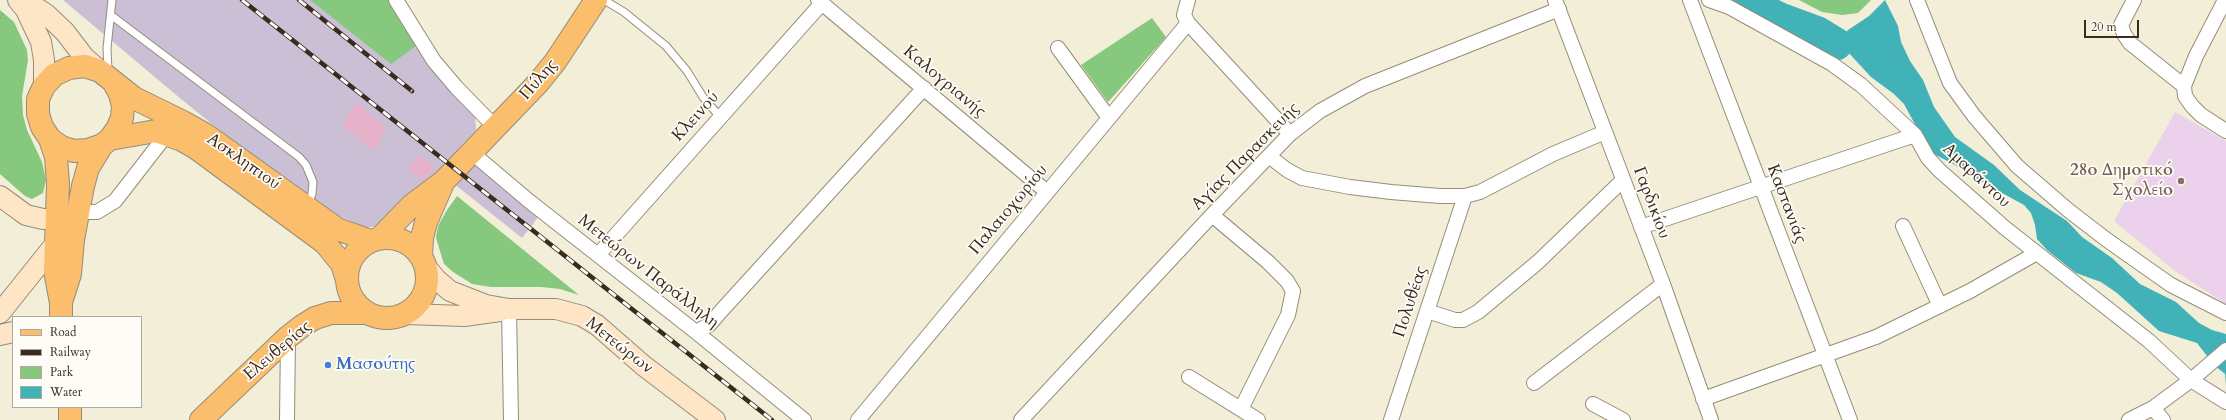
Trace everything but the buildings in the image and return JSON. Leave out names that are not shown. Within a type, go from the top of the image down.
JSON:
[{"type":"main road","points":[[18,0],[29,15],[41,42],[44,60],[44,86],[38,100],[38,114],[42,127],[50,139],[56,157],[58,184],[68,216],[70,274],[61,310]]},
{"type":"main road","points":[[0,313],[56,243],[88,168],[117,129],[122,112],[120,94],[108,77],[84,57],[65,32],[46,14],[24,0]]},
{"type":"main road","name":"Πύλης","points":[[471,152],[538,83],[555,62],[596,0]]},
{"type":"main road","name":"Ασκληπιού","points":[[44,86],[54,75],[69,68],[85,66],[108,77],[134,98],[206,135],[337,229],[376,240]]},
{"type":"main road","name":"Ασκληπιού","points":[[50,139],[61,147],[74,151],[88,150],[106,142],[140,133],[156,131],[167,134],[196,148],[325,243],[342,264],[347,280]]},
{"type":"main road","points":[[347,280],[353,257],[361,248],[376,240],[412,205],[444,181],[471,152]]},
{"type":"main road","points":[[406,314],[416,305],[424,294],[428,281],[422,238],[426,222],[444,181]]},
{"type":"main road","points":[[0,196],[26,215],[43,219],[68,216]]},
{"type":"main road","points":[[376,240],[392,238],[403,240],[413,247],[424,261]]},
{"type":"main road","points":[[56,243],[55,271],[61,310]]},
{"type":"main road","name":"Μετεώρων","points":[[424,261],[436,279],[450,291],[486,305],[510,309],[556,309],[582,316],[597,325],[644,366],[715,420]]},
{"type":"main road","name":"Ελευθερίας","points":[[347,280],[353,299],[368,313]]},
{"type":"main road","name":"Μετεώρων","points":[[406,314],[464,316],[487,315],[510,309]]},
{"type":"main road","name":"Ελευθερίας","points":[[200,420],[288,337],[315,318],[331,313],[368,313],[387,318],[406,314]]},
{"type":"main road","points":[[0,334],[12,332]]},
{"type":"main road","points":[[56,408],[57,420]]},
{"type":"main road","points":[[70,408],[70,420]]},
{"type":"street","points":[[396,0],[434,61],[456,87],[495,127]]},
{"type":"street","points":[[1188,0],[1184,15],[1188,23],[1290,134]]},
{"type":"street","name":"Καστανιάς","points":[[1690,0],[1850,420]]},
{"type":"street","name":"Αμαράντου","points":[[1709,0],[1730,7],[1832,64],[1878,100],[1915,135],[1928,158],[1940,171],[2035,254],[2143,337],[2191,380],[2226,402]]},
{"type":"street","points":[[1916,0],[1950,83],[1974,116],[2017,166],[2068,210],[2107,240],[2171,285],[2226,313]]},
{"type":"street","points":[[2134,0],[2121,25],[2124,34],[2130,42],[2184,86]]},
{"type":"street","points":[[2225,0],[2196,56],[2184,86],[2186,96],[2192,106],[2201,115],[2226,132]]},
{"type":"street","name":"Κλεινού","points":[[598,255],[820,2]]},
{"type":"street","name":"Καλογριανής","points":[[820,2],[1047,192]]},
{"type":"street","name":"Γαρδικίου","points":[[1557,4],[1663,284],[1711,420]]},
{"type":"street","name":"Αγίας Παρασκευής","points":[[1028,418],[1212,214],[1270,157],[1290,134],[1320,111],[1351,92],[1557,4]]},
{"type":"street","name":"Παλαιοχωρίου","points":[[858,420],[1188,23]]},
{"type":"street","points":[[1058,48],[1109,118]]},
{"type":"street","points":[[696,332],[709,325],[924,88]]},
{"type":"street","points":[[1270,157],[1287,170],[1302,178],[1350,187],[1391,192],[1440,196],[1465,196],[1480,192],[1553,154],[1605,132]]},
{"type":"street","points":[[68,216],[97,212],[115,201],[167,134]]},
{"type":"street","points":[[1641,227],[1915,135]]},
{"type":"street","name":"Μετεώρων Παράλληλη","points":[[471,152],[529,201],[696,332],[804,420]]},
{"type":"street","points":[[1427,311],[1454,320],[1463,320],[1478,312],[1538,262],[1623,180]]},
{"type":"street","name":"Πολυθέας","points":[[1391,420],[1465,196]]},
{"type":"street","points":[[1212,214],[1268,262],[1287,281],[1293,291],[1288,315],[1241,409]]},
{"type":"street","points":[[1903,226],[1940,306]]},
{"type":"street","points":[[1703,399],[1876,337],[1940,306],[2035,254]]},
{"type":"street","points":[[1534,383],[1663,284]]},
{"type":"street","points":[[510,309],[511,420]]},
{"type":"street","points":[[288,337],[288,420]]},
{"type":"street","points":[[2129,420],[2153,408],[2191,380],[2226,350]]},
{"type":"street","points":[[1189,377],[1258,420]]},
{"type":"street","points":[[1593,404],[1623,420]]},
{"type":"street","points":[[2153,408],[2163,420]]},
{"type":"lane","points":[[108,77],[107,48],[112,16],[112,0]]},
{"type":"lane","points":[[604,0],[624,12],[666,46],[687,71],[707,102],[720,117]]},
{"type":"lane","points":[[112,16],[299,157],[306,165],[313,182],[312,194],[307,208]]},
{"type":"shaded area","points":[[63,0],[392,0],[475,115],[476,130],[459,148],[539,216],[522,238],[438,171],[379,227],[364,227],[332,213],[274,174],[181,99]]},
{"type":"shaded area","name":"28ο Δημοτικό Σχολείο","points":[[2175,112],[2226,141],[2226,304],[2175,271],[2114,221]]},
{"type":"green space","points":[[310,0],[390,0],[416,46],[391,64]]},
{"type":"green space","points":[[1799,0],[1871,0],[1858,13],[1842,15],[1822,12]]},
{"type":"green space","points":[[0,10],[14,22],[27,50],[28,60],[22,96],[23,115],[27,130],[42,162],[46,180],[43,193],[32,199],[25,196],[0,174]]},
{"type":"green space","points":[[1152,18],[1166,37],[1108,102],[1081,65]]},
{"type":"green space","points":[[457,196],[579,295],[560,289],[541,287],[491,287],[472,284],[453,272],[444,264],[436,238],[438,226]]},
{"type":"water","points":[[1885,0],[1898,26],[1901,42],[1910,61],[1923,80],[1934,107],[1955,137],[1994,165],[2020,190],[2067,221],[2082,237],[2112,258],[2140,284],[2176,302],[2199,323],[2212,330],[2226,334],[2226,385],[2225,374],[2214,365],[2197,343],[2159,331],[2117,293],[2101,282],[2076,273],[2047,250],[2037,239],[2031,213],[2024,205],[1973,177],[1963,169],[1930,152],[1904,104],[1894,94],[1871,77],[1847,51],[1836,44],[1848,30],[1869,16]]},
{"type":"waterway","points":[[1742,0],[1780,19],[1818,33],[1836,44]]},
{"type":"railway","points":[[242,0],[772,420]]},
{"type":"railway","points":[[299,0],[412,91]]},
{"type":"place","name":"28ο Δημοτικό Σχολείο","points":[[2181,181]]},
{"type":"place","name":"Μασούτης","points":[[328,365]]}]
